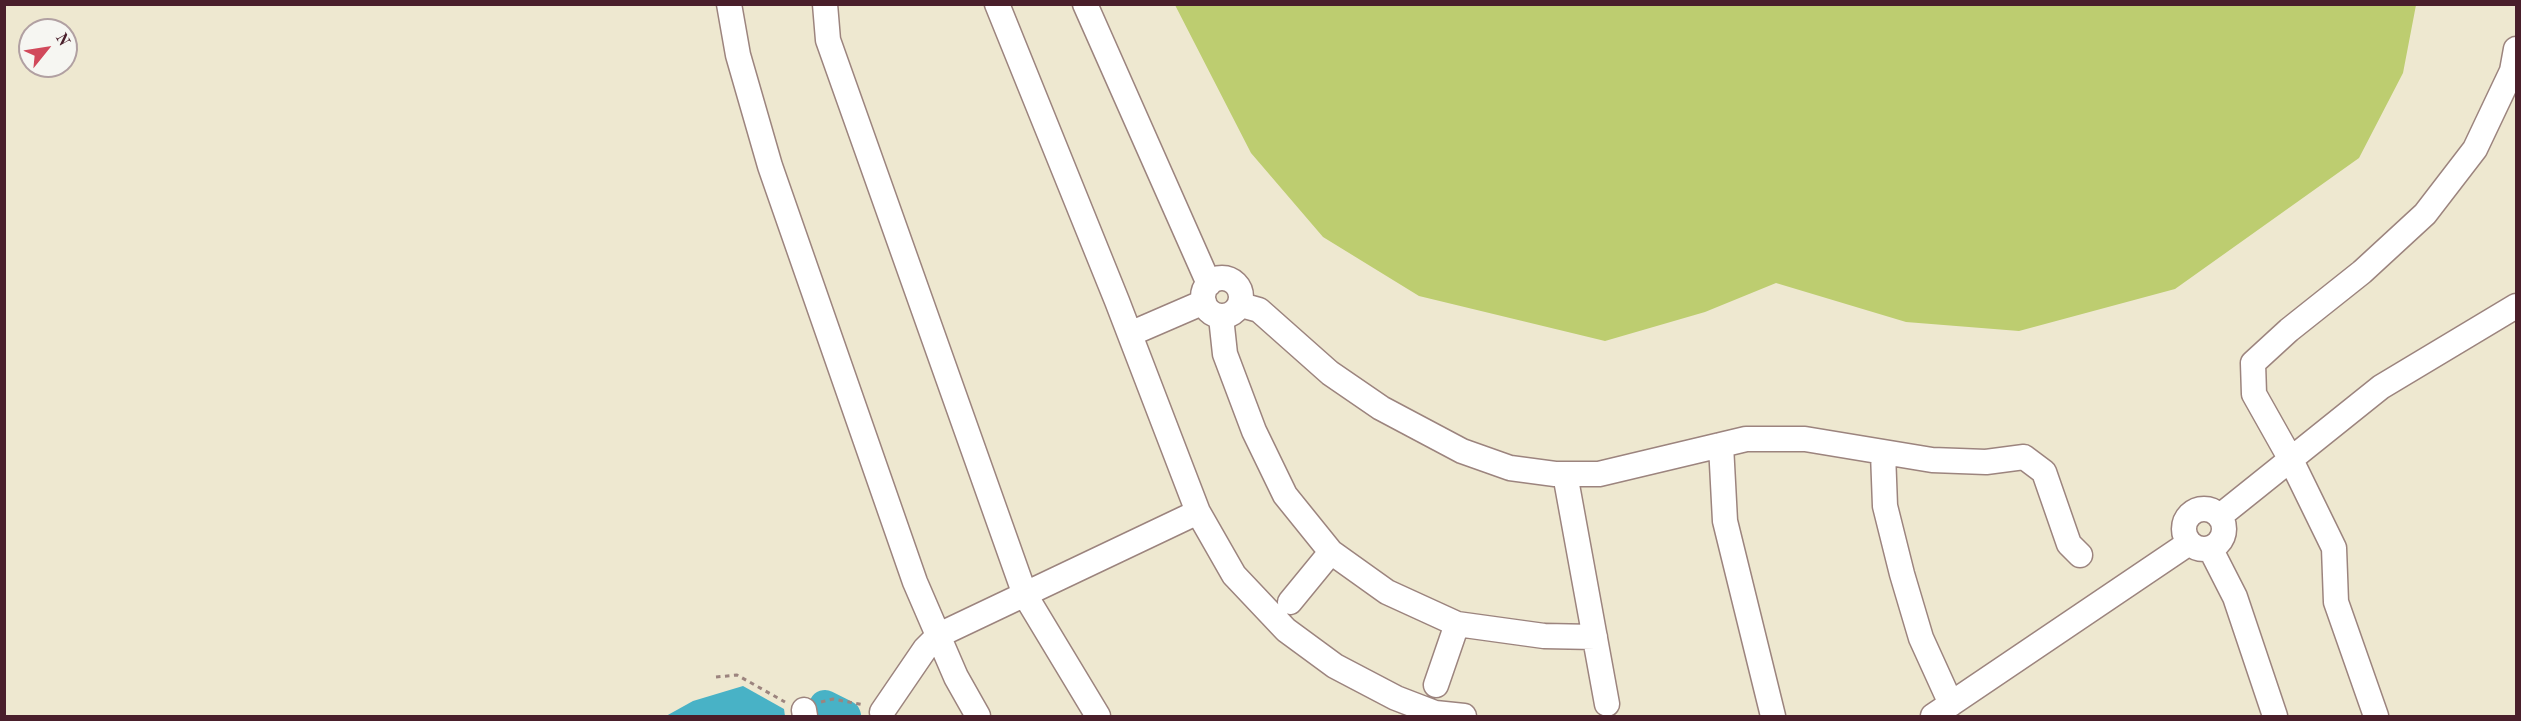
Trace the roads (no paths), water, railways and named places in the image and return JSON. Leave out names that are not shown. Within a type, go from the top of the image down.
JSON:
[{"type":"street","points":[[729,4],[738,55],[770,166],[915,582],[956,677],[978,717]]},
{"type":"street","points":[[825,4],[828,40],[1025,594],[1098,717]]},
{"type":"street","points":[[997,4],[1130,334],[1198,513],[1234,575],[1286,630],[1335,666],[1396,698],[1435,713],[1464,717]]},
{"type":"street","points":[[1085,4],[1218,302],[1225,354],[1264,452],[1285,495],[1331,552],[1388,592],[1457,624],[1544,636],[1595,637]]},
{"type":"street","points":[[2376,717],[2336,602],[2334,549],[2290,458],[2254,394],[2253,363],[2289,330],[2362,272],[2425,213],[2475,149],[2511,71],[2517,48]]},
{"type":"street","points":[[1130,334],[1218,302],[1259,310],[1330,372],[1381,408],[1452,446],[1510,468],[1565,474],[1599,474],[1746,439],[1804,439],[1932,460],[1986,462],[2024,457],[2044,472],[2069,544],[2080,555]]},
{"type":"street","points":[[2220,516],[2381,387],[2517,306]]},
{"type":"street","points":[[1721,445],[1725,521],[1773,717]]},
{"type":"street","points":[[1883,453],[1885,506],[1902,574],[1942,710],[2199,545],[2218,545],[2225,531],[2220,516],[2206,509],[2191,513],[2184,528],[2199,545],[2235,597],[2275,717]]},
{"type":"street","points":[[1565,474],[1607,704]]},
{"type":"street","points":[[882,712],[925,649],[939,635],[1198,513]]},
{"type":"street","points":[[1290,602],[1331,552]]},
{"type":"street","points":[[1436,685],[1457,624]]},
{"type":"water","points":[[743,686],[784,709],[785,716],[666,716],[693,701]]},
{"type":"waterway","points":[[825,706],[845,716]]}]
